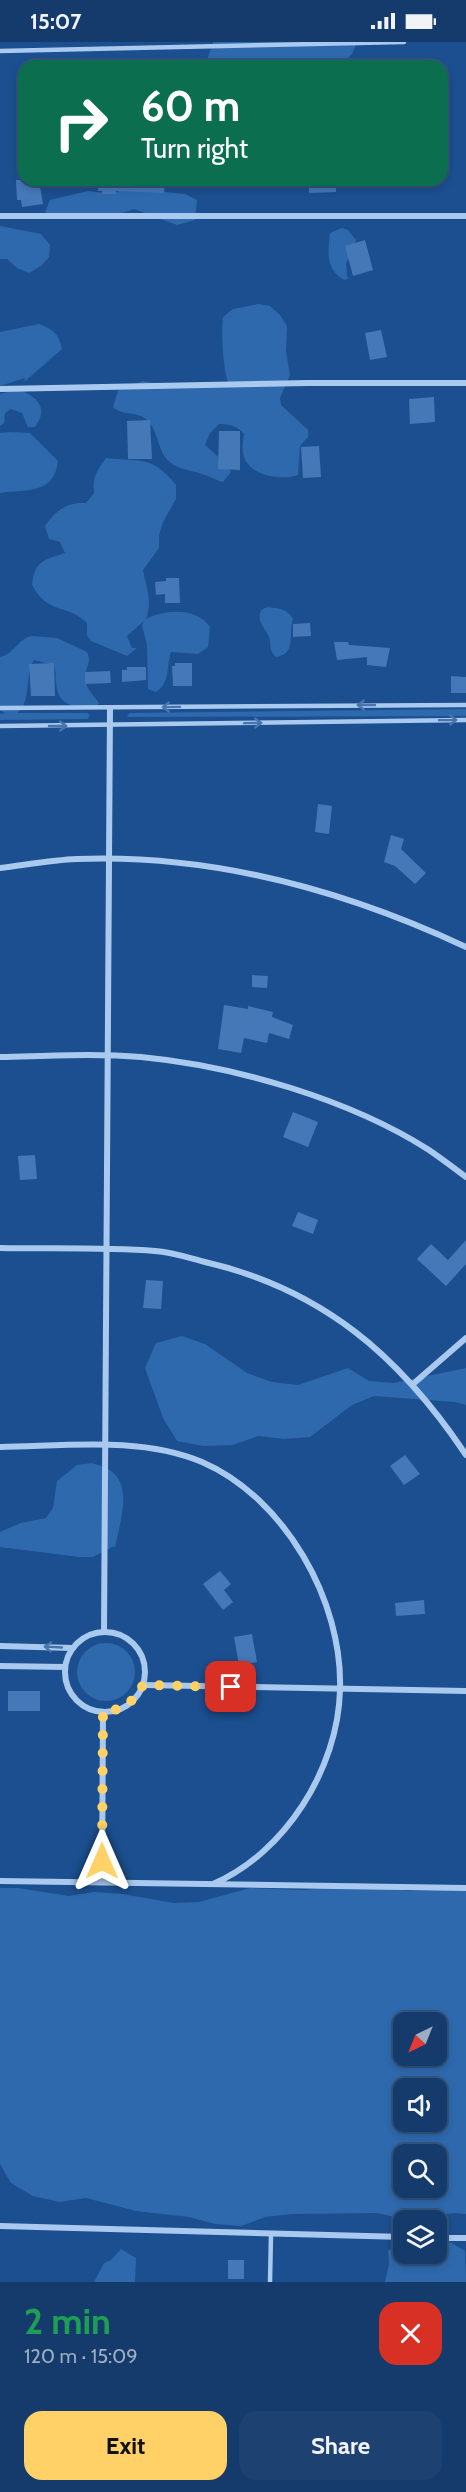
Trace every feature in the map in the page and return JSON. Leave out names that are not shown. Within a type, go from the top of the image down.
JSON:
[{"type":"street","points":[[0,216],[466,216]]},
{"type":"street","points":[[0,389],[308,382],[466,383]]},
{"type":"street","points":[[104,1632],[110,708]]},
{"type":"street","points":[[0,868],[75,859],[194,864],[263,876],[329,892],[431,930],[466,946]]},
{"type":"street","points":[[0,1057],[108,1055],[142,1057],[222,1068],[331,1102],[429,1150],[466,1177]]},
{"type":"street","points":[[0,1248],[158,1251],[222,1266],[276,1283],[366,1338],[413,1384],[443,1420],[466,1455]]},
{"type":"street","points":[[413,1384],[466,1338]]},
{"type":"street","points":[[0,1447],[141,1446],[202,1462],[228,1476],[254,1498],[279,1522],[302,1551],[330,1617],[340,1666],[339,1707],[332,1738],[313,1788],[302,1807],[263,1852],[236,1874],[213,1884]]},
{"type":"street","points":[[104,1632],[128,1639],[137,1648],[143,1660],[145,1673],[143,1685],[128,1706],[116,1711],[103,1712],[90,1709],[70,1692],[65,1667],[73,1648],[81,1639],[104,1632]]},
{"type":"street","points":[[0,1646],[73,1648]]},
{"type":"street","points":[[0,1666],[65,1667]]},
{"type":"street","points":[[143,1685],[466,1690]]},
{"type":"street","points":[[102,1882],[103,1712]]},
{"type":"street","points":[[0,1881],[466,1888]]},
{"type":"street","points":[[0,2226],[393,2237]]},
{"type":"street","points":[[447,2238],[466,2238]]},
{"type":"lane","points":[[0,51],[404,42]]},
{"type":"lane","points":[[0,708],[466,705]]},
{"type":"lane","points":[[0,726],[466,720]]},
{"type":"lane","points":[[270,2282],[271,2234]]},
{"type":"shaded area","points":[[213,42],[357,42],[346,60],[207,60]]},
{"type":"shaded area","points":[[125,188],[185,194],[197,200],[195,220],[177,225],[134,209],[110,217],[57,217],[45,212],[50,200],[88,191],[113,194]]},
{"type":"shaded area","points":[[0,226],[41,234],[50,245],[49,257],[41,266],[29,273],[17,268],[7,259],[0,259]]},
{"type":"shaded area","points":[[342,228],[348,230],[356,240],[346,264],[347,277],[350,278],[344,280],[334,271],[329,259],[330,233]]},
{"type":"shaded area","points":[[258,304],[270,306],[287,326],[286,351],[290,375],[280,398],[281,405],[308,430],[308,437],[300,446],[298,475],[274,477],[257,472],[246,461],[243,451],[244,434],[236,427],[223,424],[219,424],[210,433],[205,445],[224,462],[231,472],[223,482],[177,467],[165,457],[153,428],[147,420],[139,415],[121,412],[113,407],[118,390],[143,381],[180,388],[228,382],[223,350],[223,317],[233,309]]},
{"type":"shaded area","points":[[39,324],[55,333],[62,349],[24,382],[25,378],[0,386],[0,332]]},
{"type":"shaded area","points":[[17,389],[30,395],[39,403],[41,414],[35,427],[28,427],[22,413],[11,409],[5,413],[4,423],[0,426],[0,394]]},
{"type":"shaded area","points":[[0,433],[30,433],[58,461],[51,480],[45,485],[29,490],[0,493]]},
{"type":"shaded area","points":[[106,458],[137,460],[153,464],[168,475],[176,485],[176,499],[163,522],[159,535],[159,548],[143,570],[149,600],[146,619],[162,613],[189,613],[197,616],[210,627],[208,647],[198,654],[171,652],[166,679],[156,692],[148,689],[147,645],[142,625],[144,621],[127,636],[132,648],[137,648],[127,656],[91,641],[87,635],[87,623],[80,617],[45,601],[32,585],[35,571],[41,563],[65,553],[60,542],[49,539],[45,526],[62,508],[86,503],[94,493],[96,474]]},
{"type":"shaded area","points":[[267,607],[285,611],[293,619],[289,648],[283,655],[276,657],[272,651],[269,636],[260,620],[261,610]]},
{"type":"shaded area","points":[[31,636],[57,638],[87,652],[89,661],[85,680],[99,703],[94,708],[74,706],[64,701],[57,691],[53,665],[34,660],[29,673],[25,702],[17,713],[87,713],[90,715],[88,719],[0,720],[0,714],[5,713],[0,710],[0,657]]},
{"type":"shaded area","points":[[466,709],[466,716],[127,717],[129,713]]},
{"type":"shaded area","points":[[182,1336],[205,1344],[247,1373],[272,1382],[298,1385],[348,1368],[369,1381],[394,1383],[466,1368],[466,1405],[455,1402],[374,1396],[352,1405],[310,1437],[284,1439],[258,1436],[233,1445],[203,1446],[177,1441],[163,1418],[145,1368],[156,1343]]},
{"type":"shaded area","points":[[91,1463],[106,1468],[116,1475],[121,1485],[123,1509],[115,1548],[114,1546],[93,1557],[79,1557],[0,1547],[0,1532],[21,1523],[46,1518],[53,1508],[57,1481],[77,1465]]},
{"type":"shaded area","points":[[106,1643],[122,1648],[130,1656],[135,1672],[130,1688],[122,1696],[106,1701],[90,1696],[82,1688],[77,1672],[82,1656],[90,1648]]},
{"type":"shaded area","points":[[356,1883],[407,1891],[466,1889],[466,2214],[447,2214],[447,2210],[393,2210],[393,2217],[377,2213],[292,2214],[265,2217],[241,2226],[136,2211],[86,2198],[59,2202],[33,2196],[11,2183],[0,2164],[0,1888],[18,1888],[69,1896],[94,1892],[122,1894],[174,1903],[199,1902],[250,1888],[305,1890]]},
{"type":"shaded area","points":[[447,2240],[465,2251],[466,2282],[385,2282],[389,2264],[388,2251],[393,2248],[393,2264],[447,2264]]},
{"type":"shaded area","points":[[121,2249],[136,2258],[135,2282],[94,2282],[104,2263],[111,2260]]},
{"type":"building","points":[[16,180],[18,180],[18,186],[40,186],[43,204],[22,207],[21,200],[17,200]]},
{"type":"building","points":[[98,186],[165,186],[164,193],[116,191],[116,194],[102,194],[102,191],[98,191]]},
{"type":"building","points":[[309,186],[336,186],[336,192],[309,193]]},
{"type":"building","points":[[365,240],[373,270],[353,276],[345,246]]},
{"type":"building","points":[[381,330],[387,357],[370,360],[365,333]]},
{"type":"building","points":[[434,397],[435,422],[410,424],[409,399]]},
{"type":"building","points":[[150,420],[152,459],[128,459],[127,421]]},
{"type":"building","points":[[219,431],[240,431],[240,470],[218,469]]},
{"type":"building","points":[[319,446],[321,477],[303,478],[301,447]]},
{"type":"building","points":[[166,578],[179,578],[180,603],[165,603],[165,594],[156,595],[155,582],[166,581]]},
{"type":"building","points":[[310,623],[311,636],[293,637],[293,624]]},
{"type":"building","points":[[334,642],[390,648],[386,667],[367,665],[367,657],[337,660]]},
{"type":"building","points":[[54,663],[55,696],[31,696],[29,664]]},
{"type":"building","points":[[175,663],[192,663],[192,686],[173,686],[172,666],[175,666]]},
{"type":"building","points":[[127,667],[146,667],[146,680],[122,682],[122,670],[127,670]]},
{"type":"building","points":[[110,671],[111,683],[85,684],[85,672]]},
{"type":"building","points":[[451,676],[466,677],[466,693],[451,693]]},
{"type":"building","points":[[318,804],[332,806],[329,834],[315,832]]},
{"type":"building","points":[[391,835],[404,839],[401,849],[426,873],[415,884],[395,866],[384,862]]},
{"type":"building","points":[[252,975],[268,976],[267,988],[252,987]]},
{"type":"building","points":[[224,1005],[248,1009],[248,1006],[273,1012],[272,1017],[293,1025],[289,1039],[269,1033],[267,1043],[244,1038],[241,1053],[218,1049]]},
{"type":"building","points":[[293,1112],[318,1122],[308,1147],[283,1137]]},
{"type":"building","points":[[35,1155],[37,1179],[20,1180],[18,1156]]},
{"type":"building","points":[[298,1212],[318,1220],[313,1234],[292,1226]]},
{"type":"building","points":[[466,1240],[466,1264],[446,1286],[417,1259],[431,1244],[448,1260]]},
{"type":"building","points":[[146,1280],[163,1281],[161,1309],[143,1308]]},
{"type":"building","points":[[405,1455],[420,1474],[404,1485],[390,1466]]},
{"type":"building","points":[[220,1571],[231,1584],[224,1590],[233,1602],[223,1610],[203,1584]]},
{"type":"building","points":[[424,1600],[425,1614],[396,1616],[395,1603]]},
{"type":"building","points":[[252,1634],[257,1662],[239,1665],[234,1637]]},
{"type":"building","points":[[8,1691],[40,1691],[40,1711],[8,1711]]},
{"type":"building","points":[[228,2260],[244,2260],[244,2279],[228,2279]]},
{"type":"route","points":[[102,1861],[103,1712],[116,1711],[128,1706],[143,1685],[231,1687]]}]
